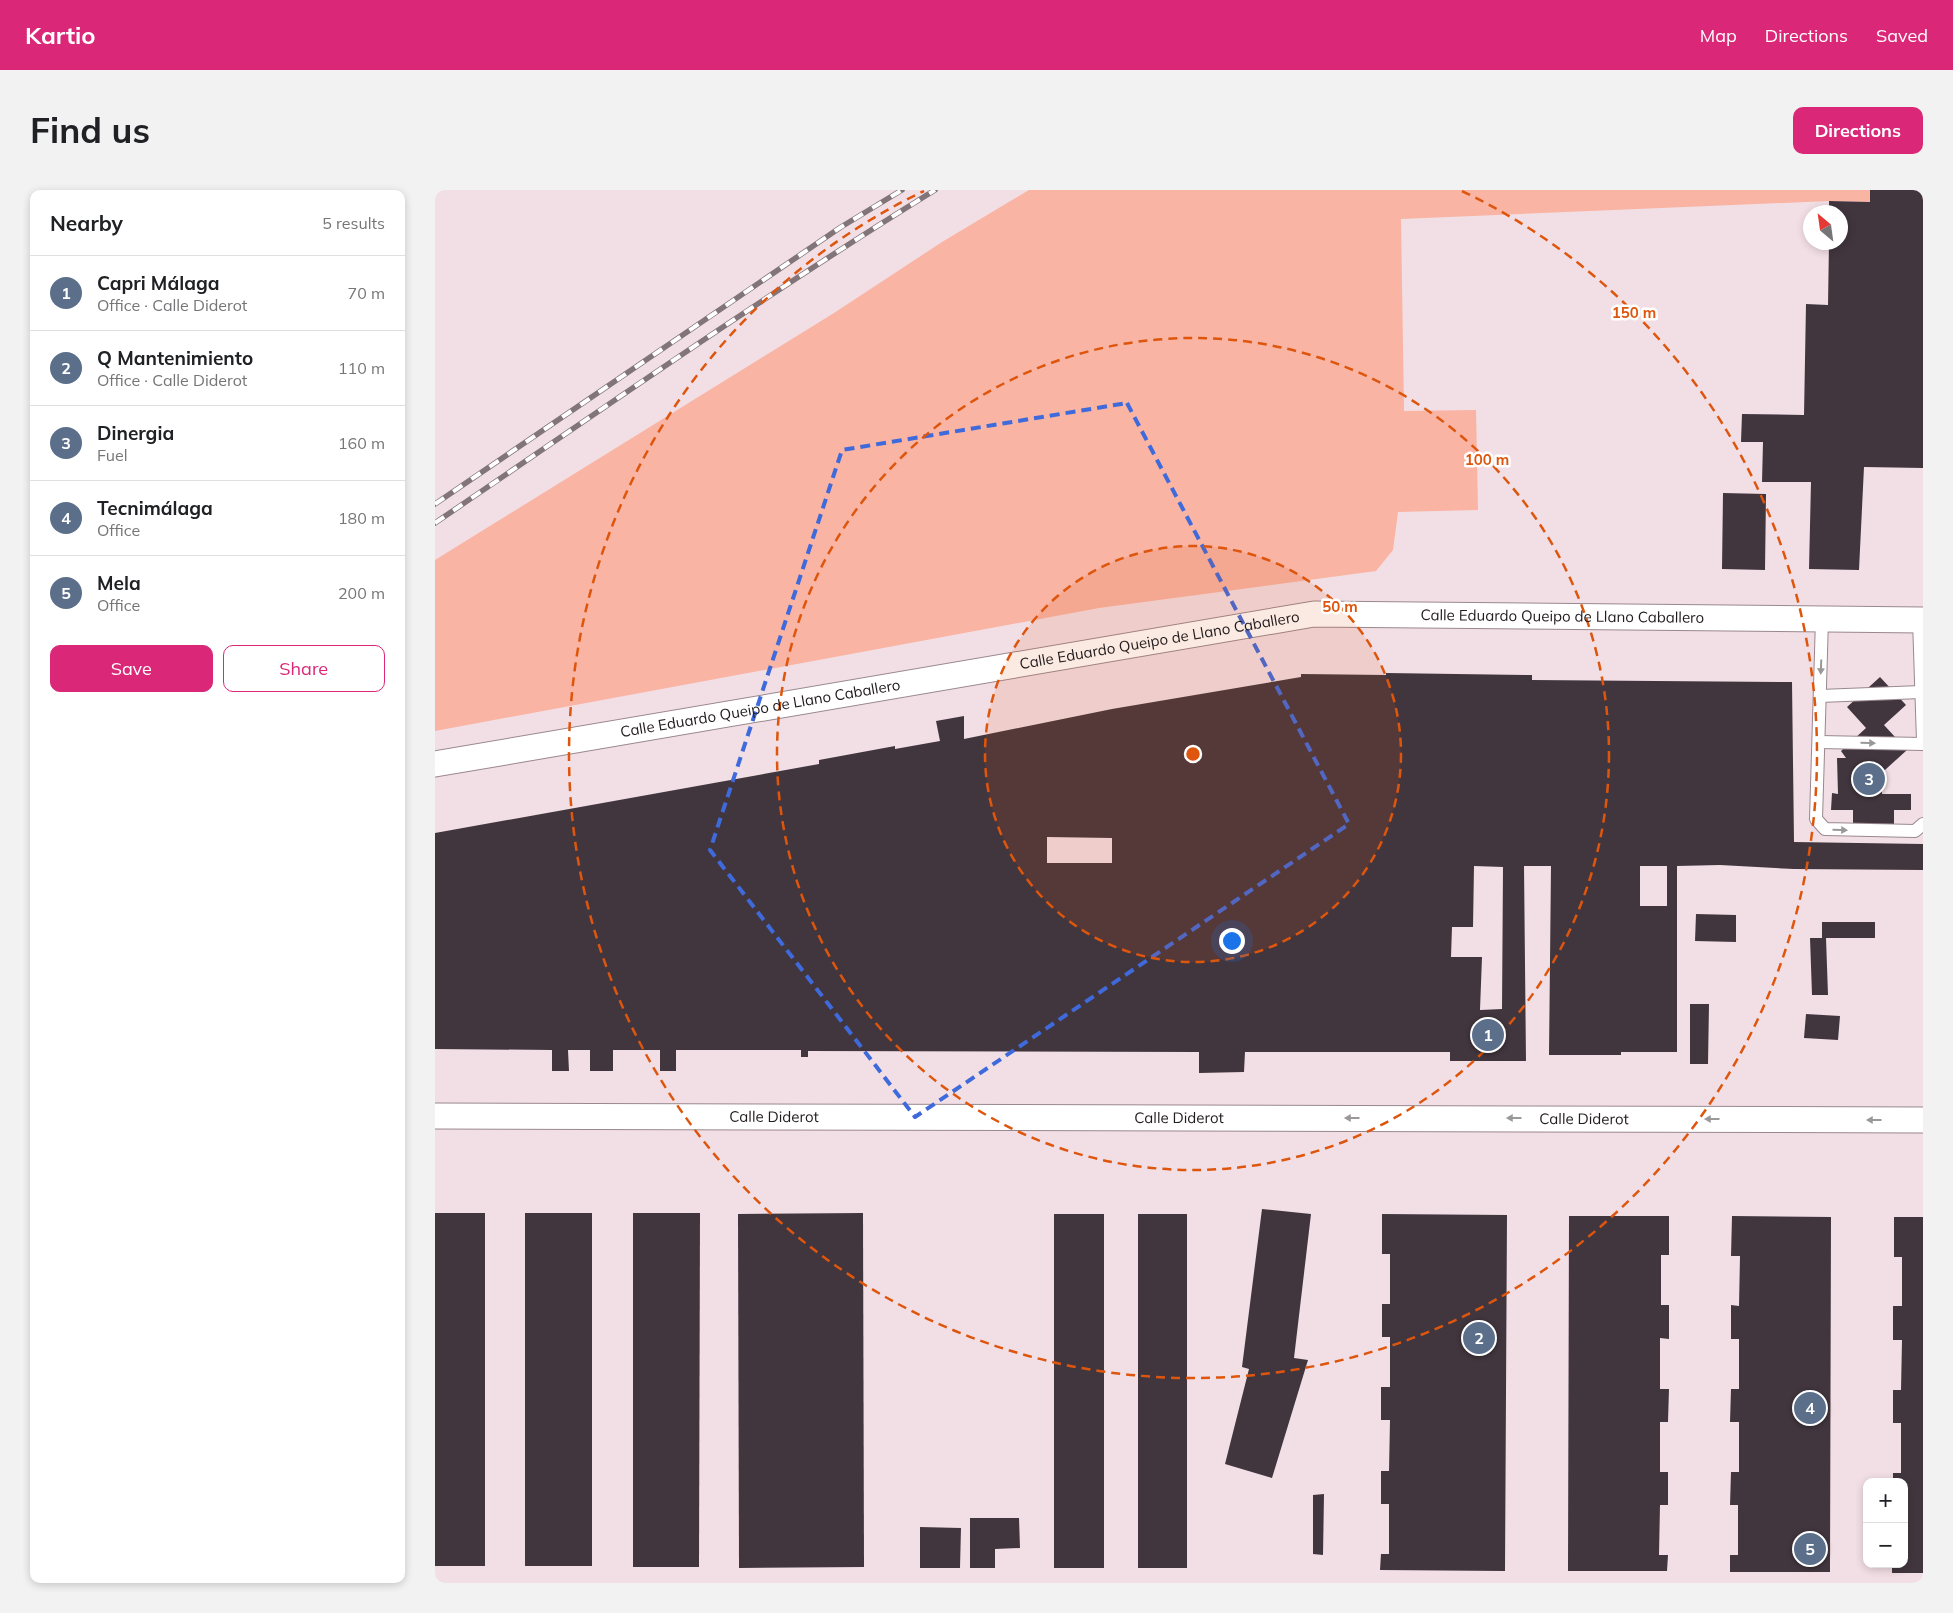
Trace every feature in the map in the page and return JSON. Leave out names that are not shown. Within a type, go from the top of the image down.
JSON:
[{"type":"street","name":"Calle Eduardo Queipo de Llano Caballero","points":[[435,764],[1314,614],[1921,620]]},
{"type":"street","name":"Calle Diderot","points":[[435,1116],[1923,1120]]},
{"type":"lane","points":[[1822,619],[1816,819],[1825,829],[1915,831],[1923,824]]},
{"type":"lane","points":[[1819,742],[1923,742],[1921,620]]},
{"type":"lane","points":[[1821,696],[1921,692]]},
{"type":"highlighted area","points":[[1127,403],[1349,824],[915,1117],[710,850],[842,450]]},
{"type":"shaded area","points":[[1029,190],[1870,190],[1870,202],[1829,201],[1401,219],[1404,411],[1476,410],[1478,510],[1398,512],[1393,550],[1376,571],[1099,608],[435,731],[435,560],[834,313],[942,242]]},
{"type":"building","points":[[1870,190],[1923,190],[1923,468],[1864,467],[1859,570],[1809,569],[1811,482],[1762,482],[1763,442],[1741,442],[1742,414],[1804,415],[1806,304],[1828,305],[1829,250],[1848,250],[1848,205],[1829,205],[1829,201],[1870,202]]},
{"type":"building","points":[[1723,493],[1766,494],[1765,570],[1722,569]]},
{"type":"building","points":[[1386,673],[1532,675],[1532,680],[1792,682],[1794,842],[1923,844],[1923,870],[1794,869],[1720,865],[1677,866],[1677,1052],[1621,1052],[1621,1055],[1549,1055],[1551,866],[1524,866],[1526,1061],[1450,1061],[1450,1052],[1245,1052],[1244,1072],[1199,1073],[1199,1052],[808,1051],[808,1057],[801,1057],[801,1050],[676,1050],[676,1071],[660,1071],[660,1050],[613,1050],[613,1071],[590,1071],[590,1050],[568,1050],[569,1071],[552,1071],[552,1050],[435,1049],[435,833],[819,764],[819,760],[895,746],[895,749],[940,741],[936,721],[964,716],[964,739],[1112,709],[1301,677],[1301,674],[1386,675]],"holes":[[[1047,837],[1112,838],[1112,863],[1047,863]],[[1474,866],[1503,867],[1502,1009],[1480,1010],[1482,957],[1451,957],[1452,927],[1473,927]],[[1640,866],[1667,866],[1667,906],[1640,906]]]},
{"type":"building","points":[[1880,677],[1906,705],[1884,725],[1907,750],[1875,779],[1882,787],[1882,794],[1911,794],[1911,810],[1894,810],[1894,836],[1853,836],[1853,810],[1831,810],[1832,793],[1838,794],[1837,758],[1846,758],[1841,751],[1866,728],[1847,707]]},
{"type":"building","points":[[1696,914],[1736,915],[1736,942],[1695,941]]},
{"type":"building","points":[[1822,922],[1875,922],[1875,938],[1826,938],[1828,995],[1812,995],[1810,938],[1822,938]]},
{"type":"building","points":[[1690,1004],[1709,1004],[1708,1064],[1690,1064]]},
{"type":"building","points":[[1806,1014],[1840,1016],[1838,1040],[1804,1038]]},
{"type":"building","points":[[1262,1209],[1311,1214],[1294,1358],[1308,1360],[1272,1478],[1225,1464],[1249,1369],[1242,1367]]},
{"type":"building","points":[[435,1213],[485,1213],[485,1566],[435,1566]]},
{"type":"building","points":[[525,1213],[592,1213],[592,1566],[525,1566]]},
{"type":"building","points":[[633,1213],[700,1213],[699,1567],[633,1567]]},
{"type":"building","points":[[863,1213],[864,1567],[739,1568],[738,1214]]},
{"type":"building","points":[[1054,1214],[1104,1214],[1104,1568],[1054,1568]]},
{"type":"building","points":[[1138,1214],[1187,1214],[1187,1568],[1138,1568]]},
{"type":"building","points":[[1382,1214],[1507,1215],[1505,1571],[1380,1570],[1381,1554],[1389,1554],[1389,1504],[1381,1504],[1381,1471],[1389,1471],[1390,1420],[1381,1420],[1381,1387],[1390,1387],[1390,1337],[1382,1337],[1382,1304],[1390,1304],[1390,1254],[1382,1254]]},
{"type":"building","points":[[1569,1216],[1669,1216],[1669,1255],[1661,1255],[1661,1305],[1669,1305],[1669,1339],[1660,1338],[1660,1389],[1669,1389],[1668,1422],[1660,1422],[1660,1472],[1668,1472],[1668,1505],[1660,1505],[1659,1555],[1668,1555],[1667,1571],[1568,1571]]},
{"type":"building","points":[[1732,1216],[1831,1217],[1830,1572],[1730,1572],[1730,1555],[1738,1555],[1738,1505],[1730,1505],[1731,1472],[1739,1472],[1739,1422],[1730,1422],[1731,1389],[1739,1389],[1739,1339],[1731,1339],[1731,1305],[1739,1306],[1740,1256],[1731,1256]]},
{"type":"building","points":[[1894,1217],[1923,1217],[1923,1573],[1892,1573],[1892,1568],[1908,1568],[1908,1478],[1893,1478],[1893,1473],[1901,1473],[1901,1423],[1893,1423],[1893,1390],[1901,1390],[1902,1340],[1893,1340],[1893,1306],[1902,1306],[1902,1257],[1894,1257]]},
{"type":"building","points":[[1324,1494],[1323,1555],[1313,1554],[1313,1495]]},
{"type":"building","points":[[970,1518],[1019,1518],[1020,1548],[995,1549],[995,1568],[970,1568]]},
{"type":"building","points":[[920,1527],[961,1528],[960,1568],[920,1568]]},
{"type":"railway","points":[[435,504],[841,227],[902,190]]},
{"type":"railway","points":[[435,523],[809,270],[935,190]]},
{"type":"place","name":"Dinergia","points":[[1869,779]]},
{"type":"place","name":"Capri Málaga","points":[[1488,1035]]},
{"type":"place","name":"Q Mantenimiento","points":[[1479,1338]]},
{"type":"place","name":"Tecnimálaga","points":[[1810,1408]]},
{"type":"place","name":"Mela","points":[[1810,1549]]}]
